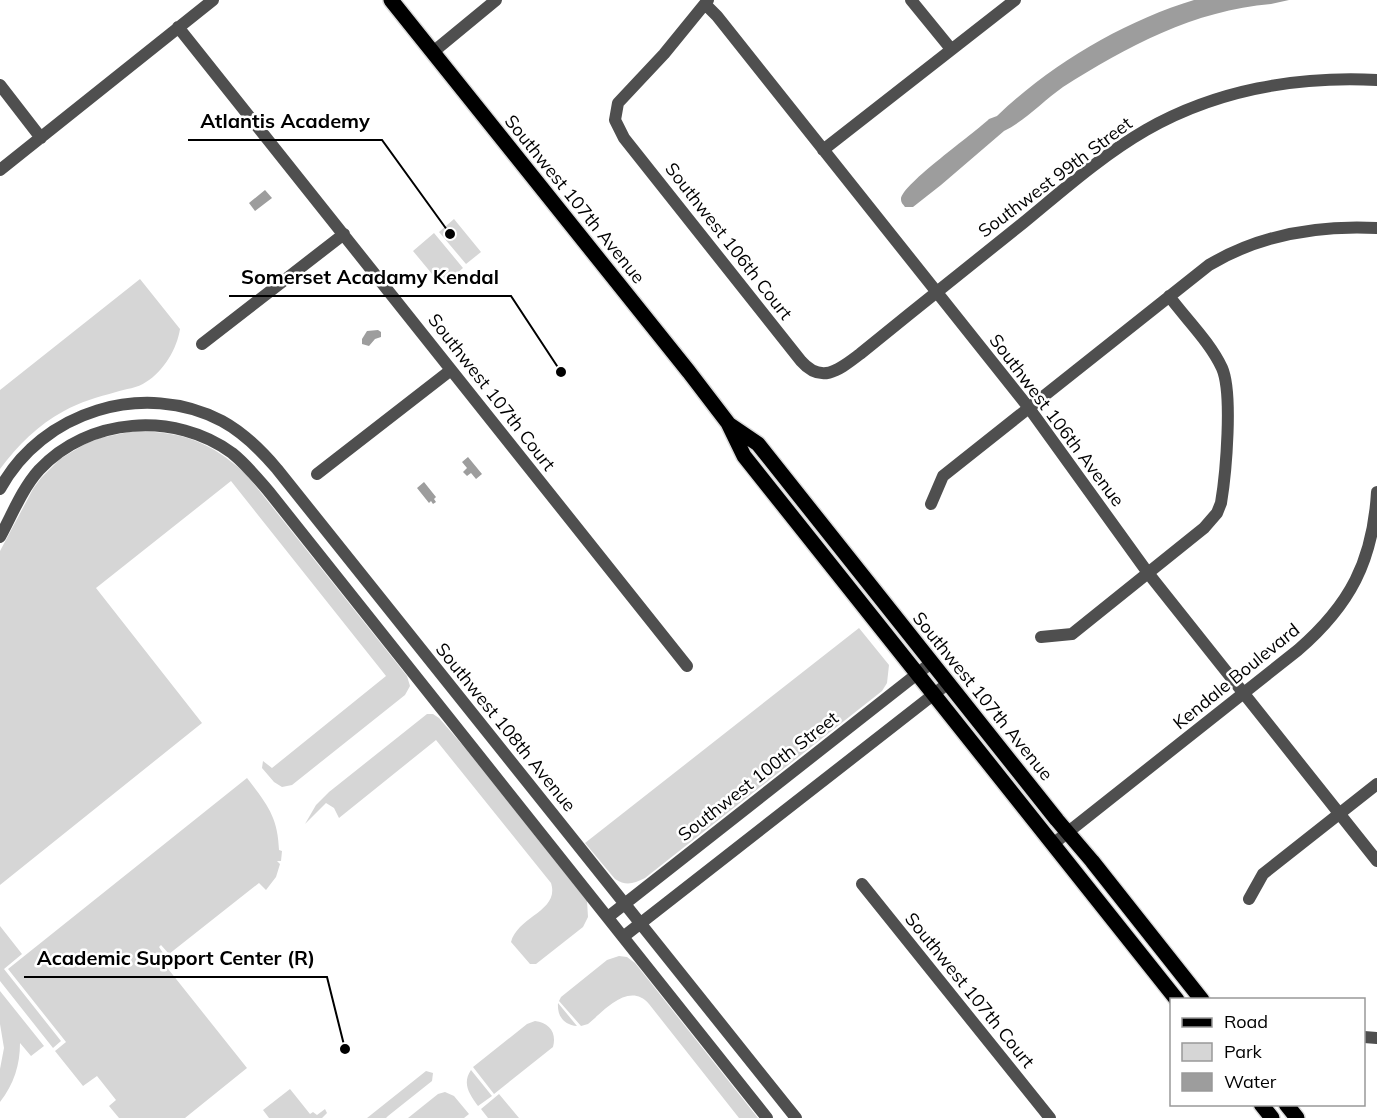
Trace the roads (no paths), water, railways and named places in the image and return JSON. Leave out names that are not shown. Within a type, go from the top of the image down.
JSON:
[{"type":"main road","name":"Southwest 107th Avenue","points":[[392,0],[728,423],[744,456],[1176,998]]},
{"type":"main road","name":"Southwest 107th Avenue","points":[[728,423],[758,444],[947,684],[1201,998]]},
{"type":"main road","points":[[1010,789],[1023,778]]},
{"type":"main road","points":[[1263,1106],[1272,1118]]},
{"type":"main road","points":[[1288,1106],[1297,1118]]},
{"type":"street","points":[[0,170],[213,0]]},
{"type":"street","points":[[433,52],[496,0]]},
{"type":"street","points":[[911,0],[951,49]]},
{"type":"street","points":[[823,150],[1015,0]]},
{"type":"street","name":"Southwest 106th Court","points":[[706,2],[664,54],[620,100],[615,111],[615,120],[624,138],[801,361],[810,369],[825,374]]},
{"type":"street","name":"Southwest 106th Avenue","points":[[706,2],[1029,408],[1148,573],[1377,861]]},
{"type":"street","name":"Southwest 107th Court","points":[[178,27],[687,666]]},
{"type":"street","name":"Southwest 99th Street","points":[[825,374],[840,369],[1114,151],[1166,119],[1215,99],[1267,86],[1322,79],[1377,80]]},
{"type":"street","points":[[0,86],[41,138]]},
{"type":"street","points":[[932,504],[943,476],[1215,262],[1258,242],[1291,233],[1322,228],[1377,228]]},
{"type":"street","points":[[202,344],[344,234]]},
{"type":"street","points":[[1041,637],[1072,634],[1204,528],[1217,513],[1223,490],[1226,384],[1219,362],[1169,296]]},
{"type":"street","points":[[317,474],[451,370]]},
{"type":"street","name":"Southwest 108th Avenue","points":[[0,489],[23,456],[42,438],[66,423],[104,408],[157,402],[190,409],[221,420],[243,435],[262,452],[796,1118]]},
{"type":"street","points":[[0,537],[28,485],[39,470],[56,455],[102,431],[125,426],[156,426],[184,430],[230,452],[250,470],[766,1118]]},
{"type":"street","name":"Kendale Boulevard","points":[[1053,844],[1244,693],[1312,637],[1341,607],[1358,576],[1366,555],[1373,532],[1377,492]]},
{"type":"street","name":"Southwest 100th Street","points":[[608,917],[931,663]]},
{"type":"street","points":[[623,937],[947,684]]},
{"type":"street","points":[[1249,899],[1263,874],[1377,784]]},
{"type":"street","name":"Southwest 107th Court","points":[[862,884],[1050,1118]]},
{"type":"water","points":[[1194,0],[1289,0],[1215,14],[1188,22],[1111,58],[1063,87],[1004,131],[913,207],[905,207],[902,203],[904,192],[913,182],[989,119],[997,116],[1040,79],[1064,62],[1115,32]]},
{"type":"water","points":[[265,190],[272,198],[255,211],[249,203]]},
{"type":"water","points":[[367,331],[381,332],[381,337],[375,339],[369,346],[362,344]]},
{"type":"water","points":[[468,457],[482,474],[476,479],[471,473],[467,476],[463,472],[467,468],[462,462]]},
{"type":"water","points":[[424,482],[436,497],[434,499],[436,502],[433,504],[431,501],[429,503],[417,488]]},
{"type":"place","name":"Atlantis Academy","points":[[450,234]]},
{"type":"place","name":"Somerset Acadamy Kendal","points":[[561,372]]},
{"type":"place","name":"Academic Support Center (R)","points":[[345,1049]]}]
